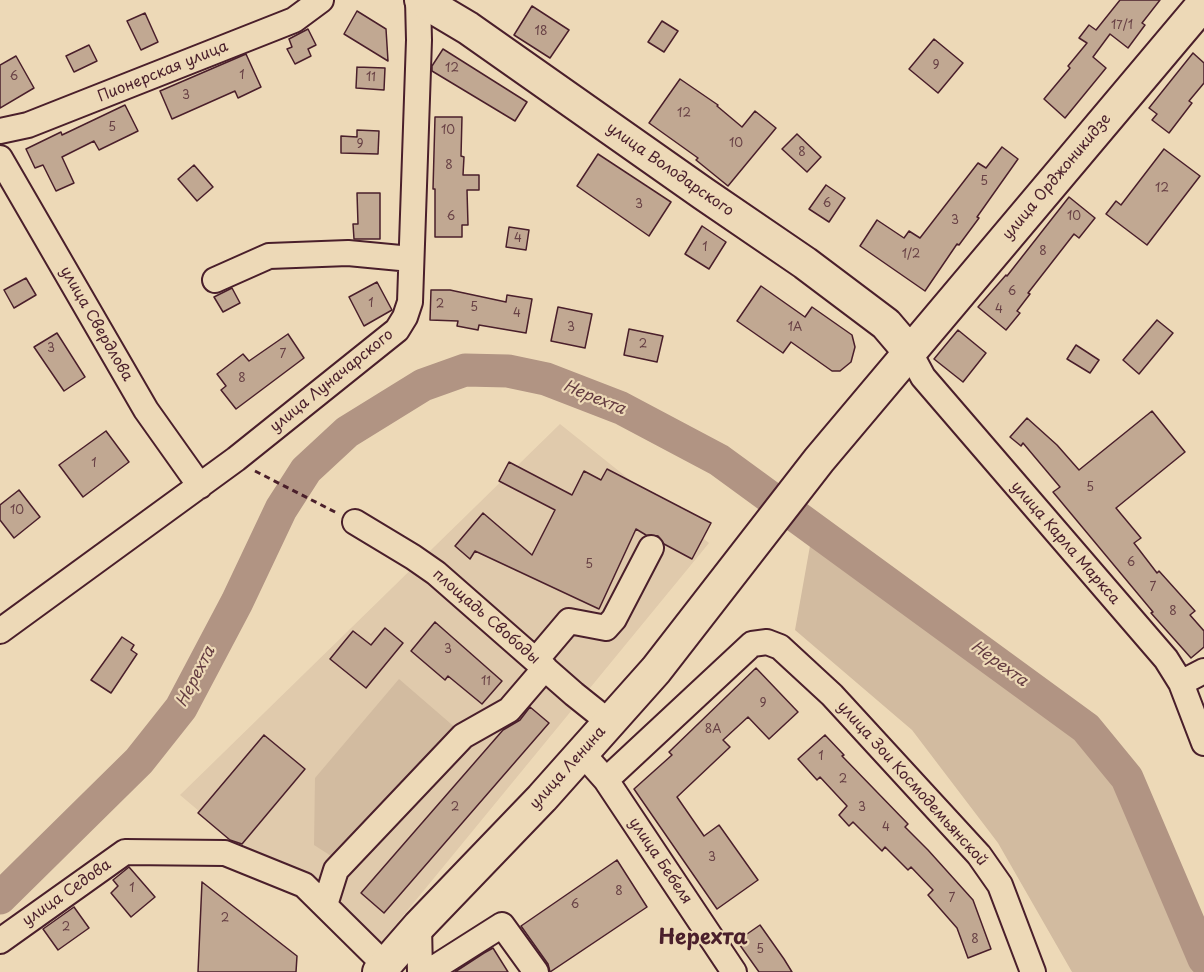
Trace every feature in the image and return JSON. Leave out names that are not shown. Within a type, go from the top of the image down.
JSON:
[{"type":"main road","name":"улица Володарского","points":[[420,0],[468,28],[805,263],[886,324],[909,351]]},
{"type":"main road","name":"улица Орджоникидзе","points":[[909,351],[1204,3]]},
{"type":"main road","name":"улица Ленина","points":[[382,969],[542,798],[656,670],[819,460],[909,351]]},
{"type":"street","name":"Пионерская улица","points":[[0,131],[28,125],[283,25],[294,20],[321,0]]},
{"type":"street","name":"улица Луначарского","points":[[1,629],[200,486],[397,330],[410,302],[420,0]]},
{"type":"street","name":"улица Свердлова","points":[[0,158],[146,410],[200,486]]},
{"type":"street","points":[[215,280],[269,256],[348,253],[411,259]]},
{"type":"street","name":"улица Карла Маркса","points":[[909,351],[923,377],[1166,659],[1181,683],[1204,743]]},
{"type":"street","name":"площадь Свободы","points":[[355,522],[436,573],[609,722]]},
{"type":"street","points":[[325,905],[336,870],[463,736],[509,710],[569,621],[606,628],[614,619],[651,548]]},
{"type":"street","name":"улица Зои Космодемьянской","points":[[606,780],[752,644],[767,642],[780,647],[832,695],[978,855],[1000,885],[1033,972]]},
{"type":"street","points":[[1181,683],[1204,671]]},
{"type":"street","name":"улица Бебеля","points":[[582,753],[606,780],[734,972]]},
{"type":"street","name":"улица Седова","points":[[0,941],[125,852],[225,853],[304,885],[382,969]]},
{"type":"street","points":[[428,972],[502,925],[536,972]]},
{"type":"street","points":[[419,927],[420,972]]},
{"type":"path","points":[[260,474],[355,522]]},
{"type":"shaded area","points":[[560,424],[709,543],[370,956],[180,795]]},
{"type":"shaded area","points":[[813,529],[1086,728],[1127,778],[1204,959],[1204,972],[1072,972],[998,843],[912,730],[795,630]]},
{"type":"shaded area","points":[[399,679],[458,730],[339,861],[314,845],[315,778]]},
{"type":"building","points":[[1120,0],[1160,0],[1142,23],[1145,25],[1128,48],[1110,34],[1093,57],[1106,68],[1065,118],[1044,99],[1087,43],[1079,38],[1089,25],[1096,30]]},
{"type":"building","points":[[532,6],[569,30],[550,58],[514,35]]},
{"type":"building","points":[[357,11],[386,29],[388,61],[344,34]]},
{"type":"building","points":[[145,13],[158,42],[141,50],[127,21]]},
{"type":"building","points":[[662,21],[678,31],[664,52],[648,42]]},
{"type":"building","points":[[308,29],[316,45],[308,49],[311,56],[295,64],[287,49],[292,47],[289,39]]},
{"type":"building","points":[[934,39],[963,63],[938,93],[909,69]]},
{"type":"building","points":[[89,45],[97,61],[74,72],[66,56]]},
{"type":"building","points":[[443,49],[527,102],[515,121],[432,71],[432,66]]},
{"type":"building","points":[[1193,53],[1204,63],[1204,83],[1189,101],[1192,103],[1169,133],[1152,120],[1157,114],[1149,108]]},
{"type":"building","points":[[246,54],[261,87],[238,98],[235,91],[172,119],[160,91]]},
{"type":"building","points":[[16,56],[34,88],[0,108],[0,65]]},
{"type":"building","points":[[357,67],[385,68],[384,90],[356,88]]},
{"type":"building","points":[[680,79],[718,105],[742,127],[755,111],[776,128],[728,186],[696,160],[698,158],[649,123]]},
{"type":"building","points":[[125,105],[138,131],[99,150],[94,141],[62,157],[74,183],[56,191],[43,165],[35,168],[26,149],[61,132],[62,135]]},
{"type":"building","points":[[435,117],[462,117],[463,175],[479,175],[479,190],[467,190],[468,225],[462,225],[462,237],[435,237],[435,189],[433,189]]},
{"type":"building","points":[[357,130],[379,131],[378,154],[341,153],[341,136],[357,137]]},
{"type":"building","points":[[797,134],[821,157],[807,172],[782,149]]},
{"type":"building","points":[[1002,147],[1018,159],[977,217],[979,218],[959,245],[957,244],[925,291],[860,246],[877,220],[904,238],[909,231],[920,238],[978,163],[986,168]]},
{"type":"building","points":[[1164,149],[1200,176],[1147,245],[1106,214],[1116,201],[1121,205]]},
{"type":"building","points":[[598,154],[671,202],[649,236],[577,186]]},
{"type":"building","points":[[194,165],[213,187],[197,201],[178,179]]},
{"type":"building","points":[[826,185],[845,198],[829,222],[809,209]]},
{"type":"building","points":[[357,193],[380,193],[380,239],[354,239],[353,224],[358,224]]},
{"type":"building","points":[[1069,197],[1095,218],[1079,238],[1074,234],[1028,293],[1030,294],[1017,311],[1020,313],[1006,330],[978,307],[1007,276]]},
{"type":"building","points":[[702,226],[726,242],[709,269],[685,254]]},
{"type":"building","points":[[509,227],[529,230],[526,250],[506,247]]},
{"type":"building","points":[[26,278],[36,295],[14,308],[4,290]]},
{"type":"building","points":[[377,282],[392,310],[364,326],[349,297]]},
{"type":"building","points":[[761,286],[805,317],[812,307],[852,335],[855,347],[851,362],[840,371],[832,371],[791,342],[783,353],[737,321]]},
{"type":"building","points":[[232,288],[240,303],[223,312],[214,297]]},
{"type":"building","points":[[431,290],[450,290],[506,302],[507,295],[532,299],[526,333],[479,325],[478,330],[457,326],[458,321],[430,320]]},
{"type":"building","points":[[558,307],[592,314],[585,348],[551,341]]},
{"type":"building","points":[[1157,320],[1173,333],[1139,374],[1123,360]]},
{"type":"building","points":[[629,329],[663,336],[657,362],[624,355]]},
{"type":"building","points":[[958,330],[986,353],[963,382],[934,359]]},
{"type":"building","points":[[57,333],[85,377],[64,391],[34,347]]},
{"type":"building","points":[[288,334],[304,358],[236,409],[221,390],[226,386],[217,374],[243,354],[249,361]]},
{"type":"building","points":[[1076,345],[1099,360],[1090,373],[1067,359]]},
{"type":"building","points":[[1152,411],[1185,452],[1116,508],[1141,538],[1134,543],[1157,573],[1159,571],[1195,611],[1190,615],[1204,631],[1204,647],[1191,658],[1151,613],[1153,612],[1053,492],[1060,487],[1023,443],[1021,446],[1010,437],[1027,418],[1057,445],[1079,470]]},
{"type":"building","points":[[106,431],[129,462],[83,497],[59,465]]},
{"type":"building","points":[[509,462],[572,495],[584,471],[601,480],[607,469],[711,523],[692,559],[664,544],[658,536],[646,535],[636,529],[599,609],[475,551],[470,559],[455,546],[483,513],[532,555],[555,510],[499,481]]},
{"type":"building","points":[[19,490],[40,517],[14,538],[0,520],[0,505]]},
{"type":"building","points":[[435,622],[502,681],[482,704],[448,676],[445,680],[411,651]]},
{"type":"building","points":[[385,628],[403,643],[366,688],[330,659],[353,631],[371,645]]},
{"type":"building","points":[[122,637],[134,645],[131,650],[137,654],[111,693],[91,680]]},
{"type":"building","points":[[756,668],[798,712],[769,739],[748,717],[723,740],[730,747],[677,797],[704,836],[719,825],[758,880],[717,909],[634,789],[672,755],[669,752]]},
{"type":"building","points":[[530,707],[549,723],[384,913],[361,893],[503,730],[520,720]]},
{"type":"building","points":[[264,735],[305,769],[242,844],[230,840],[198,813]]},
{"type":"building","points":[[825,735],[844,755],[842,756],[908,824],[905,827],[973,900],[991,949],[968,958],[957,928],[928,895],[933,890],[911,867],[908,870],[885,847],[882,851],[853,822],[849,826],[839,815],[847,806],[820,777],[817,780],[798,759]]},
{"type":"building","points":[[617,860],[647,907],[550,972],[548,964],[521,926]]},
{"type":"building","points":[[129,867],[155,897],[131,917],[111,893],[118,886],[113,880]]},
{"type":"building","points":[[202,882],[297,956],[296,972],[198,972]]},
{"type":"building","points":[[74,907],[89,928],[58,950],[43,929]]},
{"type":"building","points":[[760,925],[792,972],[759,972],[737,941]]},
{"type":"building","points":[[493,948],[508,972],[455,972],[484,953]]},
{"type":"waterway","name":"Нерехта","points":[[0,898],[139,761],[181,708],[237,602],[281,509],[306,470],[347,432],[423,385],[465,370],[508,371],[546,379],[621,408],[719,460],[1086,728],[1127,778],[1204,959]]},
{"type":"district","name":"Нерехта","points":[[703,938]]}]
